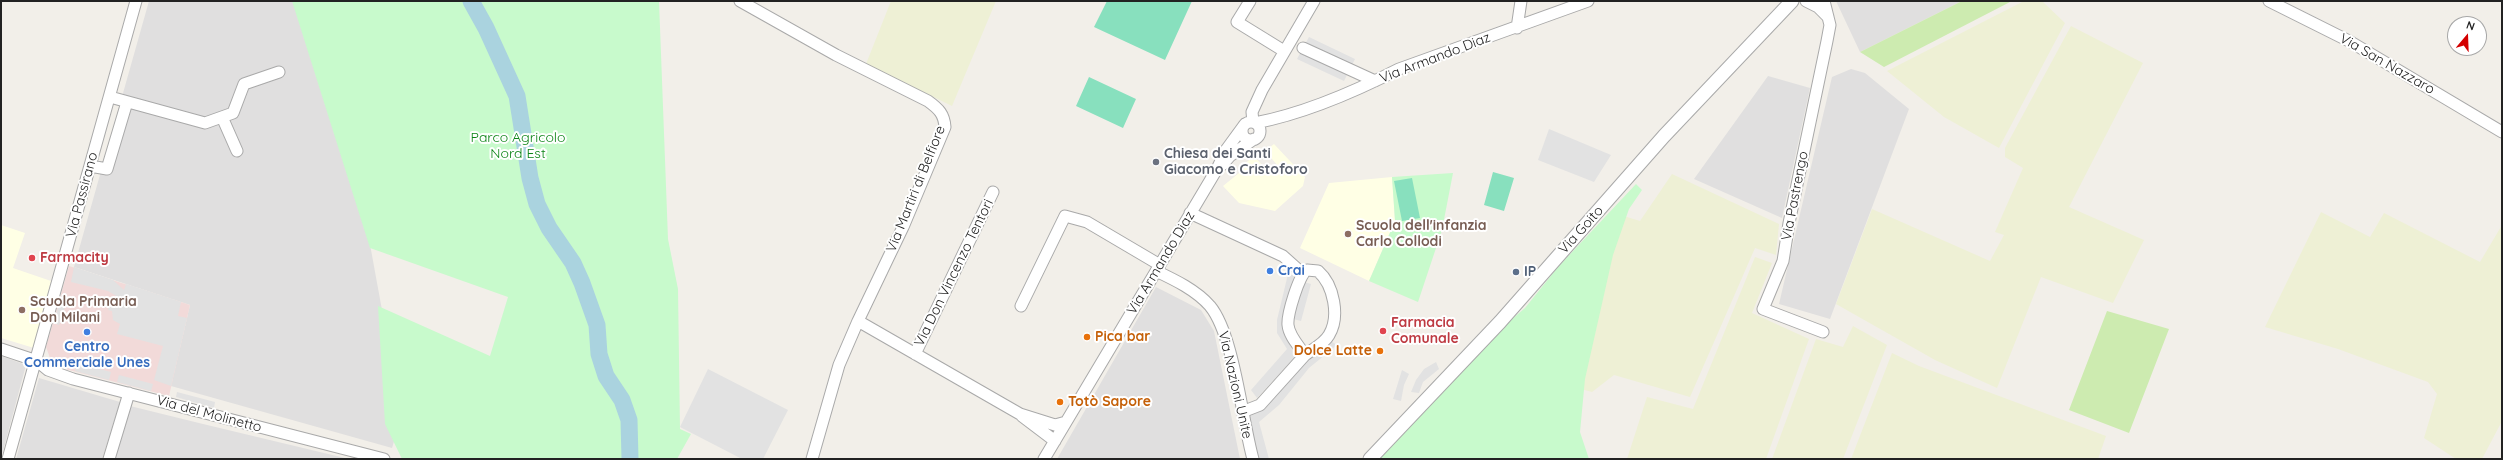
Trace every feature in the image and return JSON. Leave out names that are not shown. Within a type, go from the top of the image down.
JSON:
[{"type":"street","name":"Via Passirano","points":[[8,459],[37,361],[136,1]]},
{"type":"street","name":"Via Martiri di Belfiore","points":[[740,1],[836,55],[928,101],[938,108],[944,117],[945,127],[916,199],[858,321],[839,365],[812,459]]},
{"type":"street","points":[[1250,1],[1237,22],[1284,51]]},
{"type":"street","points":[[1251,123],[1259,127],[1256,137],[1248,139],[1243,136],[1242,130],[1251,123],[1253,108],[1284,51],[1314,1]]},
{"type":"street","points":[[1517,28],[1521,1]]},
{"type":"street","name":"Via Armando Diaz","points":[[1044,459],[1217,169],[1226,150],[1251,123],[1283,117],[1375,81],[1399,69],[1517,28],[1588,1]]},
{"type":"street","points":[[1806,1],[1818,7],[1828,18]]},
{"type":"street","name":"Via Pastrengo","points":[[1823,332],[1763,309],[1783,261],[1788,223],[1830,25],[1824,1]]},
{"type":"street","name":"Via San Nazzaro","points":[[2269,1],[2349,41],[2502,132]]},
{"type":"street","name":"Via Goito","points":[[1370,459],[1500,322],[1664,136],[1794,2]]},
{"type":"street","points":[[1303,48],[1375,81]]},
{"type":"street","points":[[110,97],[205,123],[233,114],[244,84],[279,72]]},
{"type":"street","points":[[90,166],[107,169],[127,102]]},
{"type":"street","points":[[222,117],[237,151]]},
{"type":"street","name":"Via Armando Diaz","points":[[1217,169],[1230,156],[1283,117]]},
{"type":"street","name":"Via Don Vincenzo Tentori","points":[[915,354],[993,192]]},
{"type":"street","points":[[1190,213],[1283,256],[1302,273]]},
{"type":"street","name":"Via Nazioni Unite","points":[[1021,306],[1065,216],[1087,222],[1198,294],[1216,314],[1228,349],[1253,459]]},
{"type":"street","points":[[1242,412],[1260,404],[1305,355],[1328,336],[1333,323],[1334,307],[1328,287],[1321,274],[1310,269],[1302,273],[1288,324],[1291,335],[1305,355]]},
{"type":"street","name":"Via Don Vincenzo Tentori","points":[[858,321],[1020,414],[1055,441]]},
{"type":"street","name":"Via del Molinetto","points":[[1,348],[37,361],[48,370],[73,379],[384,459]]},
{"type":"street","points":[[109,459],[129,393]]},
{"type":"street","name":"Via Don Vincenzo Tentori","points":[[1020,414],[1055,425],[1066,422]]},
{"type":"shaded area","points":[[149,1],[296,1],[363,206],[386,332],[423,346],[392,448],[171,386],[190,305],[74,267]]},
{"type":"shaded area","points":[[891,1],[996,1],[952,106],[866,64]]},
{"type":"shaded area","points":[[1836,1],[1962,1],[1860,52]]},
{"type":"shaded area","points":[[2024,1],[2042,1],[2065,23],[1999,148],[1944,117],[1887,71]]},
{"type":"shaded area","points":[[2071,26],[2143,63],[2069,207],[2144,240],[2113,303],[2041,277],[1997,388],[1935,360],[1836,304],[1872,209],[1990,261],[2004,235],[1995,232],[2023,168],[2005,157],[2005,148]]},
{"type":"shaded area","points":[[1309,37],[1355,59],[1344,81],[1297,59]]},
{"type":"shaded area","points":[[1851,69],[1865,73],[1909,109],[1830,319],[1779,304],[1832,77]]},
{"type":"shaded area","points":[[1768,76],[1810,88],[1782,218],[1694,179]]},
{"type":"shaded area","points":[[1549,129],[1611,155],[1594,182],[1538,160]]},
{"type":"shaded area","points":[[1274,144],[1305,177],[1303,186],[1275,211],[1239,203],[1223,186],[1244,169],[1242,166],[1254,156],[1271,175],[1279,167],[1265,151]]},
{"type":"shaded area","points":[[1672,174],[1779,224],[1776,255],[1755,248],[1690,397],[1614,375],[1592,392],[1581,389],[1614,213],[1640,221]]},
{"type":"shaded area","name":"Scuola dell'infanzia Carlo Collodi","points":[[1392,177],[1395,221],[1369,281],[1300,248],[1329,183]]},
{"type":"shaded area","points":[[2321,212],[2370,237],[2384,213],[2480,262],[2502,225],[2502,421],[2482,459],[2456,459],[2424,438],[2437,394],[2428,382],[2338,349],[2265,327]]},
{"type":"shaded area","name":"Scuola Primaria Don Milani","points":[[1,225],[25,233],[13,268],[51,281],[34,348],[1,338]]},
{"type":"shaded area","points":[[1755,257],[1772,263],[1752,313],[1809,339],[1766,459],[1627,459],[1647,397],[1693,409]]},
{"type":"shaded area","name":"Centro Commerciale Unes","points":[[69,266],[190,305],[169,396],[65,369],[50,358],[46,347]]},
{"type":"shaded area","points":[[74,267],[113,280],[124,290],[126,284],[181,302],[178,316],[187,318],[171,386],[154,380],[163,346],[117,334],[120,324],[113,320],[112,311],[108,310],[112,297],[117,300],[118,297],[108,291],[71,282]]},
{"type":"shaded area","points":[[1288,274],[1296,276],[1282,322],[1287,336],[1296,349],[1295,357],[1257,398],[1251,390],[1287,349],[1277,333],[1277,320]]},
{"type":"shaded area","points":[[1304,282],[1311,284],[1301,321],[1293,319]]},
{"type":"shaded area","points":[[1156,287],[1201,310],[1214,331],[1240,459],[1057,459]]},
{"type":"shaded area","points":[[59,305],[65,307],[59,325],[53,323]]},
{"type":"shaded area","points":[[1853,326],[1887,345],[1843,459],[1772,459],[1816,339],[1843,347]]},
{"type":"shaded area","points":[[1329,340],[1337,345],[1309,368],[1279,405],[1259,422],[1269,459],[1258,459],[1249,416],[1264,406],[1302,363]]},
{"type":"shaded area","points":[[1892,353],[1919,366],[2106,436],[2098,459],[1851,459]]},
{"type":"shaded area","points":[[1,356],[26,365],[1,459]]},
{"type":"shaded area","points":[[1436,362],[1439,369],[1423,382],[1419,393],[1411,392],[1416,380],[1424,369]]},
{"type":"shaded area","points":[[77,363],[111,372],[109,380],[75,371]]},
{"type":"shaded area","points":[[708,369],[788,410],[763,459],[742,459],[680,427]]},
{"type":"shaded area","points":[[1402,370],[1409,374],[1404,385],[1401,401],[1393,399]]},
{"type":"shaded area","points":[[119,375],[153,384],[151,391],[117,382]]},
{"type":"shaded area","points":[[39,378],[120,402],[102,459],[16,459]]},
{"type":"shaded area","points":[[177,392],[215,402],[214,408],[176,397]]},
{"type":"shaded area","points":[[130,406],[203,424],[349,459],[115,459]]},
{"type":"green space","name":"Parco Agricolo Nord Est","points":[[292,1],[659,1],[668,239],[678,289],[680,429],[691,434],[677,459],[402,459],[385,424],[378,306],[490,356],[508,297],[370,248]]},
{"type":"green space","points":[[1107,1],[1192,1],[1165,60],[1094,27]]},
{"type":"green space","points":[[1962,1],[2010,2],[1884,67],[1860,52]]},
{"type":"green space","points":[[1089,77],[1136,99],[1123,128],[1076,106]]},
{"type":"green space","points":[[1493,172],[1514,178],[1504,211],[1484,205]]},
{"type":"green space","points":[[1453,173],[1442,230],[1418,302],[1369,281],[1395,221],[1392,177]]},
{"type":"green space","points":[[1412,178],[1420,218],[1402,221],[1394,181]]},
{"type":"green space","points":[[1636,184],[1642,190],[1629,209],[1613,255],[1585,379],[1580,432],[1589,459],[1379,459],[1505,325],[1525,308],[1558,267]]},
{"type":"green space","points":[[2107,311],[2169,329],[2129,433],[2069,410]]},
{"type":"waterway","points":[[471,1],[486,28],[517,96],[530,178],[537,204],[549,228],[573,263],[597,325],[599,354],[606,376],[622,400],[629,420],[630,459]]},
{"type":"place","name":"Chiesa dei Santi Giacomo e Cristoforo","points":[[1156,162]]},
{"type":"place","name":"Scuola dell'infanzia Carlo Collodi","points":[[1348,234]]},
{"type":"place","name":"Farmacity","points":[[32,258]]},
{"type":"place","name":"Crai","points":[[1270,271]]},
{"type":"place","name":"IP","points":[[1516,272]]},
{"type":"place","name":"Scuola Primaria Don Milani","points":[[22,310]]},
{"type":"place","name":"Farmacia Comunale","points":[[1383,331]]},
{"type":"place","name":"Centro Commerciale Unes","points":[[87,332]]},
{"type":"place","name":"Pica bar","points":[[1087,337]]},
{"type":"place","name":"Dolce Latte","points":[[1380,351]]},
{"type":"place","name":"Totò Sapore","points":[[1060,402]]}]
